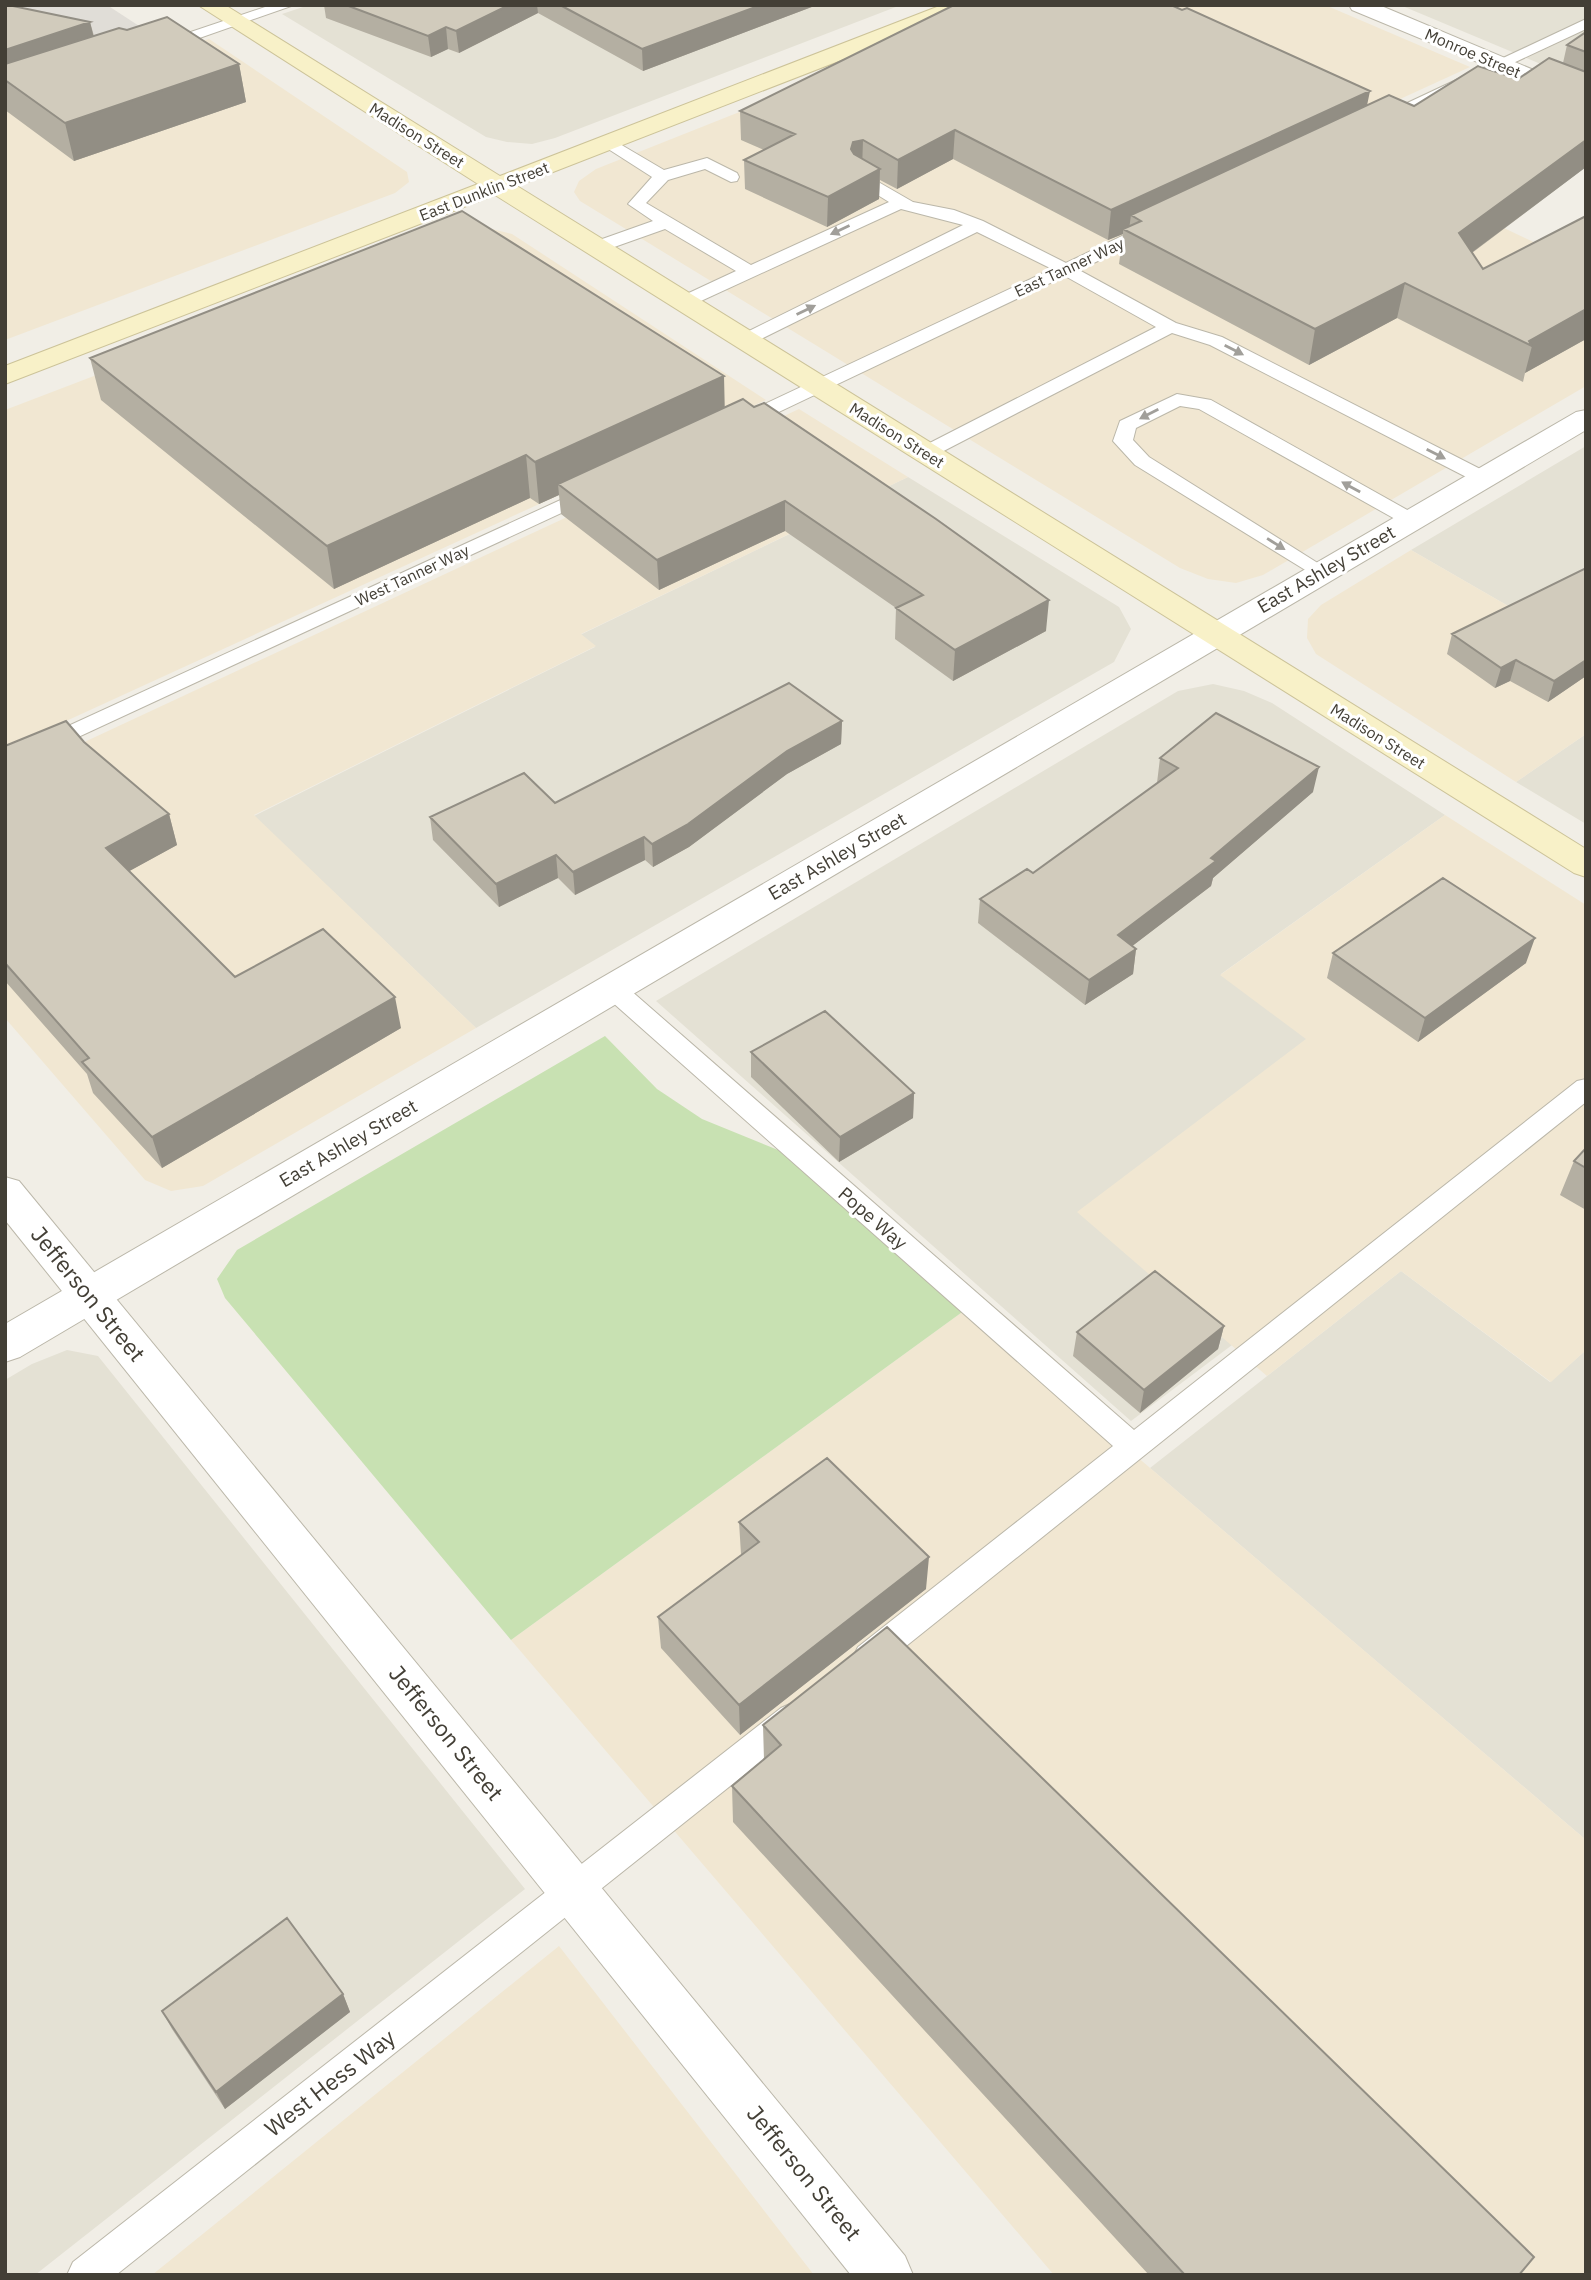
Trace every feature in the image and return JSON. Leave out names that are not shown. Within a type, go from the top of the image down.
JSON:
[{"type":"main road","name":"Madison Street","points":[[209,5],[1586,865]]},
{"type":"main road","name":"East Dunklin Street","points":[[5,376],[962,5]]},
{"type":"street","name":"Monroe Street","points":[[1360,5],[1586,100]]},
{"type":"street","name":"East Ashley Street","points":[[5,1345],[1586,418]]},
{"type":"street","name":"Jefferson Street","points":[[5,1192],[886,2275]]},
{"type":"lane","points":[[150,50],[287,5]]},
{"type":"lane","points":[[1362,128],[1586,23]]},
{"type":"lane","points":[[608,142],[662,176]]},
{"type":"lane","points":[[731,177],[707,163],[662,176],[636,204],[750,272]]},
{"type":"lane","points":[[861,177],[908,206],[948,214],[977,225],[1065,269],[1170,327],[1216,341],[1483,478]]},
{"type":"lane","points":[[684,302],[902,202]]},
{"type":"lane","name":"East Tanner Way","points":[[819,386],[1177,216]]},
{"type":"lane","points":[[597,247],[667,222]]},
{"type":"lane","points":[[745,340],[977,225]]},
{"type":"lane","points":[[925,453],[1170,327]]},
{"type":"lane","points":[[719,433],[819,386]]},
{"type":"lane","points":[[1322,572],[1142,460],[1123,441],[1127,425],[1177,400],[1204,404],[1411,520]]},
{"type":"lane","name":"West Tanner Way","points":[[5,764],[606,485]]},
{"type":"lane","name":"Pope Way","points":[[612,988],[1134,1447]]},
{"type":"lane","points":[[843,1678],[1586,1088]]},
{"type":"lane","points":[[574,1891],[811,1703]]},
{"type":"lane","name":"West Hess Way","points":[[86,2275],[574,1891]]},
{"type":"shaded area","points":[[5,5],[107,5],[159,39],[5,89]]},
{"type":"shaded area","points":[[309,5],[901,5],[555,138],[532,144],[486,137],[282,14]]},
{"type":"shaded area","points":[[1008,5],[1325,5],[1470,67],[1315,138],[1586,267],[1586,386],[1263,575],[1236,583],[1208,579],[1180,568],[580,201],[574,192],[579,181],[596,169]]},
{"type":"shaded area","points":[[1400,5],[1586,5],[1586,83]]},
{"type":"shaded area","points":[[209,39],[407,172],[409,182],[395,193],[5,340],[5,107]]},
{"type":"shaded area","points":[[492,229],[512,234],[766,400],[5,749],[5,410],[476,230]]},
{"type":"shaded area","points":[[799,409],[908,477],[581,634],[596,646],[254,815],[476,1028],[203,1186],[171,1191],[145,1180],[5,1018],[5,779]]},
{"type":"shaded area","points":[[1586,446],[1586,651],[1411,550]]},
{"type":"shaded area","points":[[908,477],[1119,607],[1131,629],[1114,662],[476,1028],[254,816],[595,647],[580,635]]},
{"type":"shaded area","points":[[1411,550],[1586,651],[1586,734],[1516,782],[1316,654],[1307,638],[1308,619],[1321,605]]},
{"type":"shaded area","points":[[1213,684],[1244,691],[1272,703],[1445,815],[1221,974],[1307,1039],[1078,1212],[1232,1345],[1131,1421],[656,1001],[1178,691]]},
{"type":"shaded area","points":[[1586,734],[1586,824],[1516,782]]},
{"type":"shaded area","points":[[1445,815],[1586,905],[1586,1350],[1551,1382],[1401,1271],[1267,1376],[1077,1212],[1306,1039],[1220,975]]},
{"type":"shaded area","points":[[1401,1271],[1550,1382],[1586,1350],[1586,1840],[1150,1468]]},
{"type":"shaded area","points":[[965,1310],[1586,1840],[1586,2275],[1054,2275],[511,1640]]},
{"type":"shaded area","points":[[67,1350],[98,1356],[525,1889],[35,2275],[5,2275],[5,1380],[32,1364]]},
{"type":"shaded area","points":[[559,1946],[814,2275],[152,2275]]},
{"type":"green space","points":[[605,1036],[657,1089],[702,1119],[783,1152],[965,1310],[511,1640],[225,1298],[217,1279],[237,1250]]},
{"type":"building","points":[[5,5],[8,5],[90,22],[5,50]]},
{"type":"building","points":[[346,5],[509,5],[456,31],[446,27],[428,36]]},
{"type":"building","points":[[560,5],[761,5],[642,49]]},
{"type":"building","points":[[954,5],[1171,5],[1182,10],[1187,8],[1370,91],[1111,210],[955,130],[898,160],[863,140],[853,142],[851,149],[854,154],[880,169],[828,197],[744,160],[795,134],[740,111]]},
{"type":"building","points":[[167,17],[239,64],[65,123],[5,80],[5,64],[119,28],[127,30]]},
{"type":"building","points":[[1586,32],[1586,52],[1567,45]]},
{"type":"building","points":[[1549,58],[1586,72],[1586,140],[1459,233],[1483,269],[1586,216],[1586,309],[1529,341],[1532,346],[1405,283],[1315,329],[1123,229],[1141,221],[1131,215],[1389,95],[1414,106],[1478,66],[1518,79]]},
{"type":"building","points":[[462,211],[724,376],[535,462],[526,455],[327,546],[90,358]]},
{"type":"building","points":[[743,399],[754,407],[764,403],[936,519],[1049,600],[955,650],[896,608],[923,595],[785,501],[657,560],[558,484]]},
{"type":"building","points":[[1586,568],[1586,660],[1554,681],[1516,660],[1501,668],[1452,634]]},
{"type":"building","points":[[789,683],[842,721],[787,751],[688,824],[652,844],[644,837],[573,872],[556,855],[496,884],[430,817],[524,773],[555,803]]},
{"type":"building","points":[[1216,713],[1319,767],[1211,858],[1216,861],[1118,935],[1136,949],[1089,980],[980,899],[1027,869],[1033,873],[1178,768],[1160,758]]},
{"type":"building","points":[[66,721],[84,742],[169,814],[106,848],[235,977],[323,929],[395,997],[152,1137],[82,1062],[89,1058],[5,963],[5,746]]},
{"type":"building","points":[[1443,878],[1535,938],[1425,1018],[1333,953]]},
{"type":"building","points":[[825,1011],[914,1093],[840,1137],[751,1052]]},
{"type":"building","points":[[1586,1148],[1586,1168],[1574,1161]]},
{"type":"building","points":[[1155,1271],[1224,1326],[1144,1390],[1077,1332]]},
{"type":"building","points":[[827,1458],[929,1557],[739,1705],[658,1617],[759,1542],[739,1522]]},
{"type":"building","points":[[887,1627],[1534,2257],[1519,2275],[1185,2275],[732,1786],[781,1745],[763,1725]]},
{"type":"building","points":[[287,1918],[343,1994],[216,2092],[162,2011]]}]
